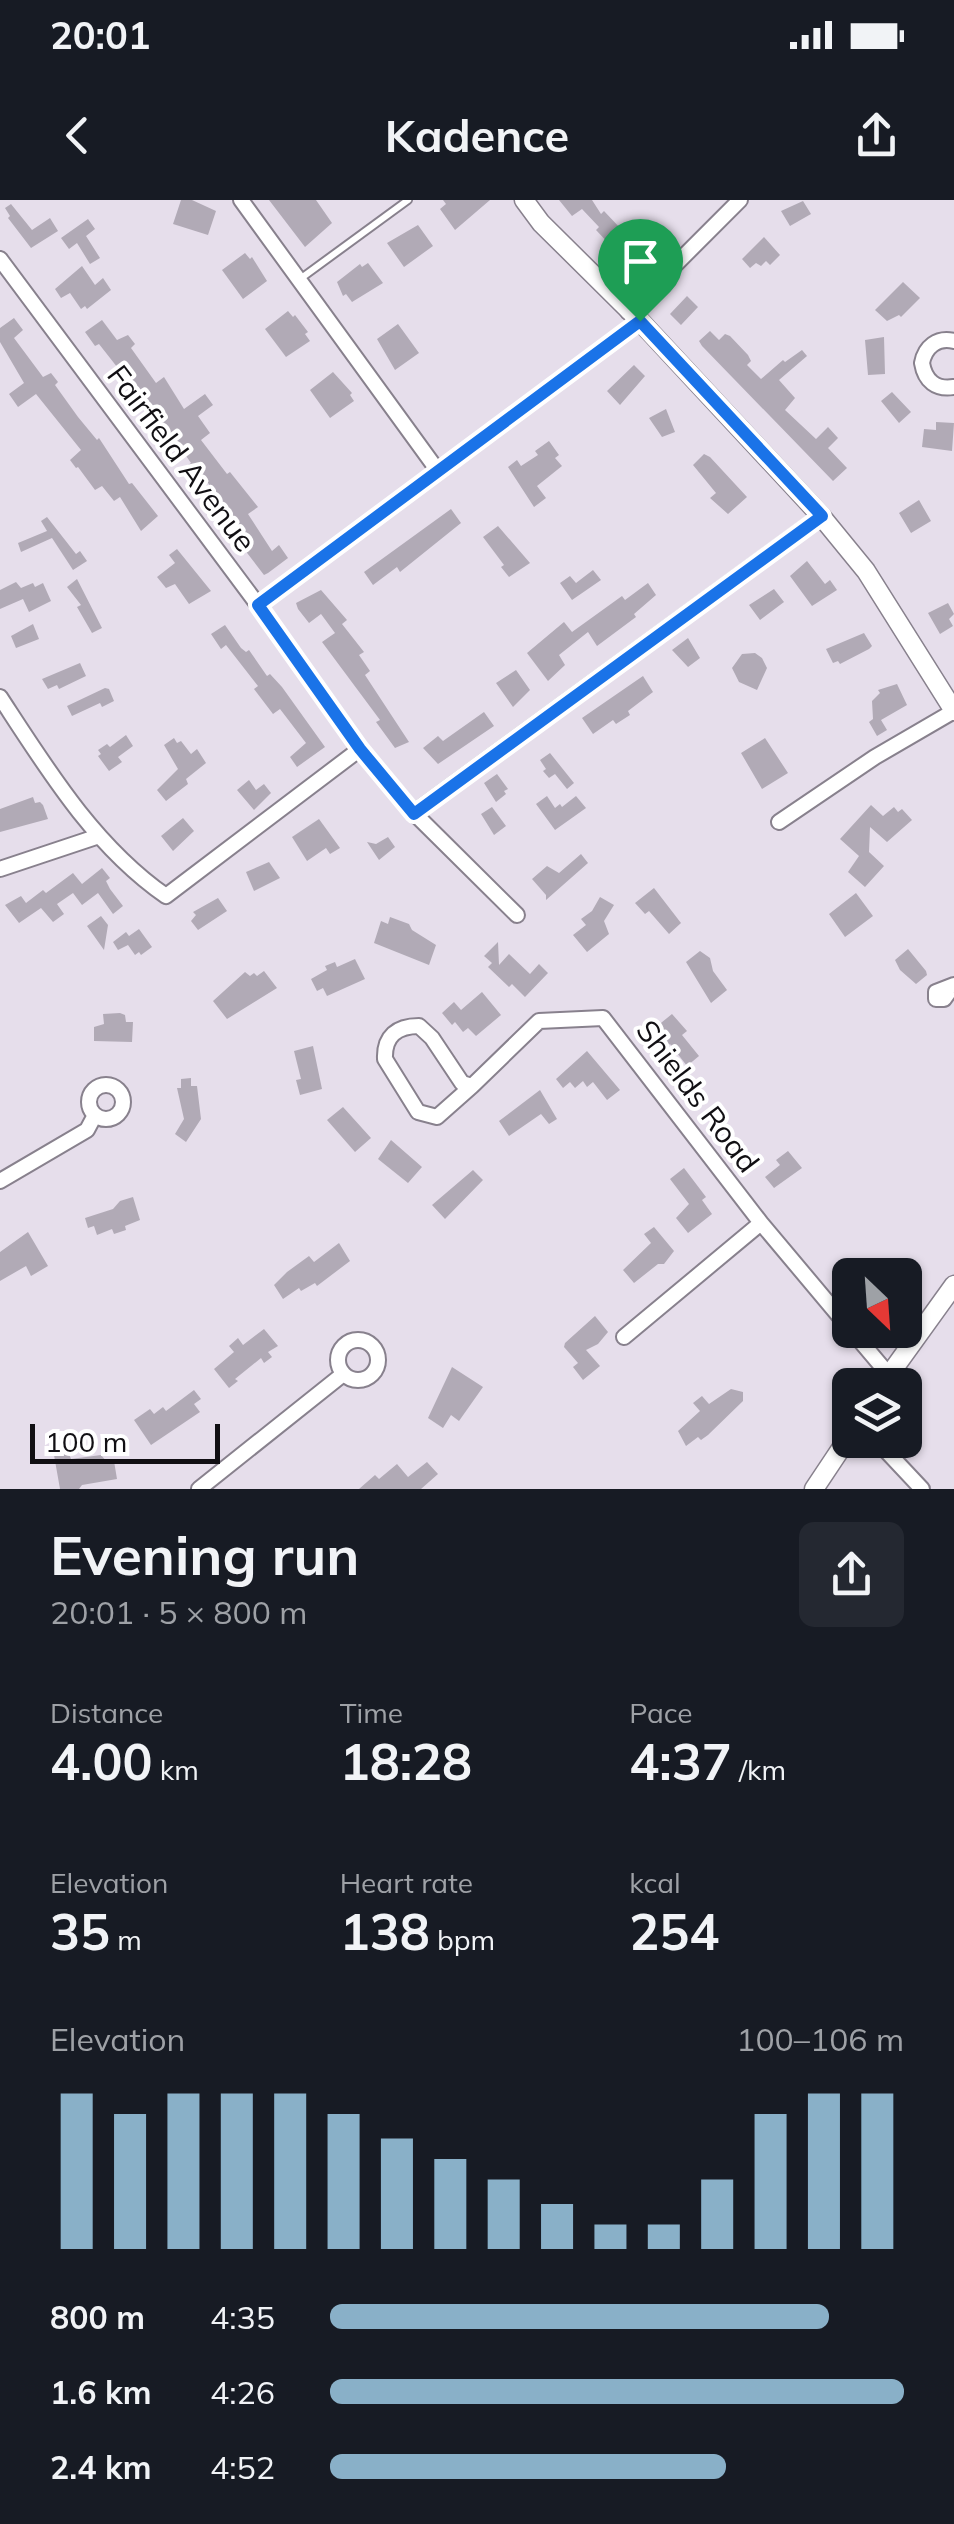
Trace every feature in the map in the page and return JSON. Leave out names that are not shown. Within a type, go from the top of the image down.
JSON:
[{"type":"main road","points":[[524,200],[541,223],[822,516],[866,571],[954,711]]},
{"type":"main road","points":[[894,1368],[954,1285]]},
{"type":"main road","points":[[814,1489],[835,1458]]},
{"type":"street","points":[[241,200],[438,470]]},
{"type":"street","points":[[258,605],[634,317],[740,200]]},
{"type":"street","name":"Fairfield Avenue","points":[[0,258],[360,749],[414,814],[517,915]]},
{"type":"street","points":[[954,341],[938,341],[930,346],[922,363],[928,381],[936,386],[954,387]]},
{"type":"street","points":[[414,814],[822,516]]},
{"type":"street","points":[[0,697],[99,836],[133,873],[166,896],[360,749]]},
{"type":"street","points":[[779,822],[875,757],[954,711]]},
{"type":"street","points":[[0,870],[99,836]]},
{"type":"street","name":"Shields Road","points":[[472,1086],[462,1084],[432,1038],[419,1026],[397,1029],[388,1038],[384,1058],[418,1112],[437,1117],[472,1086],[540,1021],[603,1018],[760,1224],[832,1309]]},
{"type":"street","points":[[0,1181],[88,1130],[95,1115]]},
{"type":"street","points":[[624,1337],[760,1224]]},
{"type":"street","points":[[200,1489],[342,1374]]},
{"type":"street","points":[[893,1458],[922,1489]]},
{"type":"lane","points":[[299,280],[408,200]]},
{"type":"building","points":[[181,200],[192,200],[216,211],[208,235],[173,224]]},
{"type":"building","points":[[269,200],[316,200],[332,223],[305,247]]},
{"type":"building","points":[[443,200],[490,200],[455,230],[440,209],[446,204]]},
{"type":"building","points":[[559,200],[592,200],[601,214],[604,211],[653,257],[639,270],[616,244],[612,247],[596,230],[599,227],[582,209],[572,216]]},
{"type":"building","points":[[803,201],[811,214],[790,226],[781,211]]},
{"type":"building","points":[[11,204],[32,230],[50,218],[58,231],[31,248],[8,218],[5,208]]},
{"type":"building","points":[[88,219],[95,229],[86,236],[100,258],[90,264],[77,243],[69,249],[61,238]]},
{"type":"building","points":[[418,225],[433,246],[404,267],[387,243]]},
{"type":"building","points":[[764,237],[780,255],[770,265],[766,261],[750,268],[742,259]]},
{"type":"building","points":[[245,253],[252,257],[267,281],[243,299],[222,270]]},
{"type":"building","points":[[368,263],[383,283],[352,302],[346,294],[343,296],[337,282],[360,264],[362,267]]},
{"type":"building","points":[[82,266],[95,285],[103,278],[111,290],[87,309],[81,309],[70,293],[61,298],[55,289]]},
{"type":"building","points":[[903,282],[920,298],[901,317],[887,321],[875,310]]},
{"type":"building","points":[[687,296],[698,307],[681,325],[670,314]]},
{"type":"building","points":[[288,311],[308,332],[305,334],[310,341],[286,357],[265,329]]},
{"type":"building","points":[[14,318],[23,330],[14,338],[43,377],[51,373],[78,417],[99,438],[129,484],[158,516],[141,531],[120,497],[114,501],[102,486],[95,490],[76,468],[70,460],[81,450],[36,394],[18,407],[9,394],[24,383],[0,342],[0,328]]},
{"type":"building","points":[[102,320],[117,340],[128,335],[135,344],[131,348],[156,383],[164,377],[184,409],[205,394],[213,405],[198,416],[210,433],[201,440],[258,507],[248,514],[272,551],[279,545],[288,558],[268,573],[264,575],[224,523],[232,516],[203,476],[198,479],[167,429],[159,434],[151,422],[158,416],[135,384],[132,386],[85,332]]},
{"type":"building","points":[[398,324],[419,353],[395,370],[377,339]]},
{"type":"building","points":[[710,331],[719,340],[725,334],[730,336],[748,355],[751,361],[747,365],[761,379],[802,350],[807,356],[779,380],[795,398],[785,410],[816,439],[828,427],[838,438],[828,448],[847,468],[833,481],[702,346],[699,341]]},
{"type":"building","points":[[884,337],[885,374],[868,375],[865,340]]},
{"type":"building","points":[[634,365],[645,376],[620,405],[607,391]]},
{"type":"building","points":[[333,372],[352,393],[354,401],[330,418],[310,390]]},
{"type":"building","points":[[892,392],[911,412],[899,423],[881,401]]},
{"type":"building","points":[[666,409],[675,432],[662,437],[649,418]]},
{"type":"building","points":[[936,422],[954,423],[952,451],[922,447],[924,429],[936,430]]},
{"type":"building","points":[[549,441],[562,466],[537,486],[546,498],[534,507],[508,467],[517,460],[521,466],[538,455],[535,451]]},
{"type":"building","points":[[704,454],[747,497],[728,514],[710,498],[716,493],[693,465]]},
{"type":"building","points":[[919,500],[931,521],[911,533],[899,513]]},
{"type":"building","points":[[451,509],[461,523],[400,572],[397,567],[373,585],[364,572]]},
{"type":"building","points":[[47,517],[76,554],[80,551],[87,561],[73,570],[52,538],[21,552],[18,543],[47,531],[41,521]]},
{"type":"building","points":[[498,526],[530,563],[509,577],[483,537]]},
{"type":"building","points":[[177,549],[211,591],[189,604],[175,584],[166,588],[157,577],[175,563],[169,555]]},
{"type":"building","points":[[807,561],[825,584],[830,580],[837,590],[812,606],[790,576]]},
{"type":"building","points":[[593,570],[601,580],[572,600],[560,583],[570,576],[576,583]]},
{"type":"building","points":[[77,579],[102,628],[92,633],[77,607],[81,605],[67,587]]},
{"type":"building","points":[[16,582],[21,588],[43,583],[51,601],[29,612],[23,599],[0,609],[0,590]]},
{"type":"building","points":[[648,583],[656,595],[634,614],[636,617],[597,646],[588,632],[559,655],[565,665],[548,681],[527,653],[564,622],[572,632],[622,596],[625,600]]},
{"type":"building","points":[[774,589],[784,602],[760,620],[749,605]]},
{"type":"building","points":[[321,590],[347,620],[342,624],[364,652],[359,655],[370,671],[365,675],[409,742],[395,748],[376,722],[380,720],[322,642],[335,633],[321,614],[309,623],[298,609],[296,603]]},
{"type":"building","points":[[948,603],[954,614],[949,619],[953,626],[940,634],[928,613]]},
{"type":"building","points":[[33,624],[39,639],[16,648],[11,636]]},
{"type":"building","points":[[225,625],[241,648],[249,650],[267,676],[270,674],[282,687],[325,747],[297,767],[290,757],[306,743],[280,709],[273,714],[254,689],[258,686],[226,645],[221,649],[211,634]]},
{"type":"building","points":[[864,633],[872,646],[869,649],[840,664],[833,663],[826,649]]},
{"type":"building","points":[[688,638],[700,658],[688,667],[672,650]]},
{"type":"building","points":[[755,653],[767,668],[757,690],[739,682],[732,668],[742,654]]},
{"type":"building","points":[[80,663],[86,676],[59,689],[57,685],[48,689],[42,679]]},
{"type":"building","points":[[516,670],[530,690],[513,707],[496,683]]},
{"type":"building","points":[[643,676],[653,692],[628,711],[630,715],[616,724],[613,720],[593,734],[582,718]]},
{"type":"building","points":[[897,684],[907,705],[881,720],[887,730],[877,736],[869,722],[873,719],[872,701],[880,693],[878,690]]},
{"type":"building","points":[[105,688],[114,701],[72,716],[67,706]]},
{"type":"building","points":[[484,712],[494,726],[438,764],[423,748],[438,736],[443,741]]},
{"type":"building","points":[[126,735],[133,746],[118,757],[122,762],[109,771],[98,750],[107,744],[110,747]]},
{"type":"building","points":[[174,738],[191,754],[197,749],[206,763],[166,801],[157,790],[178,769],[164,745]]},
{"type":"building","points":[[765,738],[788,773],[762,789],[741,753]]},
{"type":"building","points":[[550,753],[574,783],[567,789],[555,774],[549,778],[543,771],[546,769],[540,760]]},
{"type":"building","points":[[497,774],[508,789],[496,802],[484,783]]},
{"type":"building","points":[[249,780],[256,790],[264,784],[271,793],[254,810],[237,790]]},
{"type":"building","points":[[547,796],[555,808],[576,796],[586,808],[555,830],[536,804]]},
{"type":"building","points":[[33,797],[35,803],[43,805],[48,819],[0,832],[0,809]]},
{"type":"building","points":[[871,805],[883,816],[894,807],[898,812],[902,809],[912,820],[887,842],[870,827],[869,852],[884,866],[865,887],[848,872],[859,856],[840,839]]},
{"type":"building","points":[[492,807],[506,826],[494,835],[481,814]]},
{"type":"building","points":[[183,818],[194,831],[173,851],[161,836]]},
{"type":"building","points":[[319,819],[340,848],[330,854],[326,848],[307,861],[292,837]]},
{"type":"building","points":[[388,837],[395,847],[379,860],[367,842],[376,844]]},
{"type":"building","points":[[581,854],[588,863],[546,900],[532,879],[547,866],[559,873]]},
{"type":"building","points":[[269,862],[280,878],[254,891],[246,872]]},
{"type":"building","points":[[102,868],[110,878],[106,881],[110,889],[123,906],[113,914],[98,893],[82,905],[73,893],[57,904],[64,914],[53,922],[41,908],[19,923],[5,905],[21,896],[26,903],[73,873],[82,884]]},
{"type":"building","points":[[654,888],[681,923],[669,934],[649,911],[645,914],[635,903]]},
{"type":"building","points":[[856,893],[873,916],[845,937],[829,914]]},
{"type":"building","points":[[600,897],[614,905],[604,921],[609,934],[587,952],[573,935],[586,925],[581,919],[592,911]]},
{"type":"building","points":[[218,898],[227,911],[198,930],[191,921],[196,915],[193,912]]},
{"type":"building","points":[[101,916],[108,925],[104,950],[87,926]]},
{"type":"building","points":[[390,917],[409,924],[436,945],[429,965],[374,943],[381,921],[388,924]]},
{"type":"building","points":[[139,929],[152,947],[141,955],[135,955],[128,945],[118,950],[113,942],[126,932],[129,936]]},
{"type":"building","points":[[498,942],[499,965],[509,954],[530,974],[539,964],[548,973],[525,997],[488,967],[492,963],[484,956]]},
{"type":"building","points":[[908,949],[927,975],[916,984],[895,960]]},
{"type":"building","points":[[700,951],[710,958],[713,971],[727,990],[711,1003],[686,962]]},
{"type":"building","points":[[355,959],[365,979],[327,996],[323,988],[317,991],[311,979],[327,970],[325,966],[335,962],[337,967]]},
{"type":"building","points":[[264,971],[277,988],[227,1019],[213,1001],[245,972],[257,976]]},
{"type":"building","points":[[482,992],[501,1015],[476,1036],[468,1028],[463,1032],[455,1022],[452,1025],[442,1013],[454,1002],[461,1010]]},
{"type":"building","points":[[103,1014],[125,1015],[126,1022],[133,1022],[132,1042],[94,1041],[94,1027],[104,1024]]},
{"type":"building","points":[[672,1014],[687,1031],[682,1035],[699,1056],[687,1066],[670,1044],[665,1048],[651,1031]]},
{"type":"building","points":[[313,1046],[322,1089],[300,1095],[296,1080],[301,1079],[294,1051]]},
{"type":"building","points":[[587,1051],[620,1090],[607,1100],[593,1082],[587,1087],[583,1081],[575,1088],[570,1082],[563,1088],[556,1079]]},
{"type":"building","points":[[191,1078],[191,1086],[197,1086],[201,1119],[186,1142],[175,1134],[184,1119],[177,1088],[181,1088],[181,1079]]},
{"type":"building","points":[[540,1090],[557,1119],[549,1124],[541,1114],[509,1136],[499,1121]]},
{"type":"building","points":[[343,1107],[371,1138],[355,1152],[327,1120]]},
{"type":"building","points":[[391,1140],[422,1167],[408,1183],[378,1159]]},
{"type":"building","points":[[788,1151],[802,1168],[774,1188],[765,1177],[780,1165],[776,1160]]},
{"type":"building","points":[[684,1168],[706,1197],[702,1200],[712,1214],[688,1233],[676,1218],[689,1204],[670,1179]]},
{"type":"building","points":[[473,1170],[483,1180],[445,1219],[432,1205]]},
{"type":"building","points":[[133,1197],[140,1220],[125,1226],[126,1230],[114,1234],[112,1229],[97,1235],[94,1226],[88,1228],[85,1218]]},
{"type":"building","points":[[654,1227],[674,1251],[664,1264],[658,1264],[634,1283],[623,1270],[651,1243],[644,1234]]},
{"type":"building","points":[[28,1232],[48,1266],[31,1276],[26,1266],[0,1281],[0,1252]]},
{"type":"building","points":[[339,1243],[350,1261],[317,1286],[315,1283],[301,1291],[299,1288],[283,1299],[274,1285],[287,1272],[309,1256],[314,1262]]},
{"type":"building","points":[[595,1316],[608,1332],[586,1350],[600,1366],[583,1380],[573,1367],[578,1363],[564,1347]]},
{"type":"building","points":[[264,1329],[278,1346],[268,1352],[272,1357],[264,1363],[261,1358],[229,1388],[214,1369],[234,1352],[229,1346],[238,1338],[243,1345]]},
{"type":"building","points":[[452,1367],[483,1387],[459,1421],[451,1415],[443,1428],[428,1418]]},
{"type":"building","points":[[731,1389],[743,1392],[743,1401],[708,1435],[686,1446],[678,1431],[700,1411],[693,1403],[702,1396],[709,1404]]},
{"type":"building","points":[[194,1390],[201,1399],[194,1404],[200,1412],[151,1445],[134,1420],[150,1409],[154,1414],[163,1407],[166,1411]]},
{"type":"building","points":[[67,1449],[71,1459],[101,1455],[107,1462],[114,1461],[117,1479],[82,1485],[79,1489],[60,1489],[54,1455],[58,1455],[57,1450]]},
{"type":"building","points":[[427,1462],[438,1474],[421,1489],[359,1489],[397,1464],[408,1477]]},
{"type":"route","points":[[640,321],[822,516],[414,814],[360,749],[258,605],[640,321]]}]
